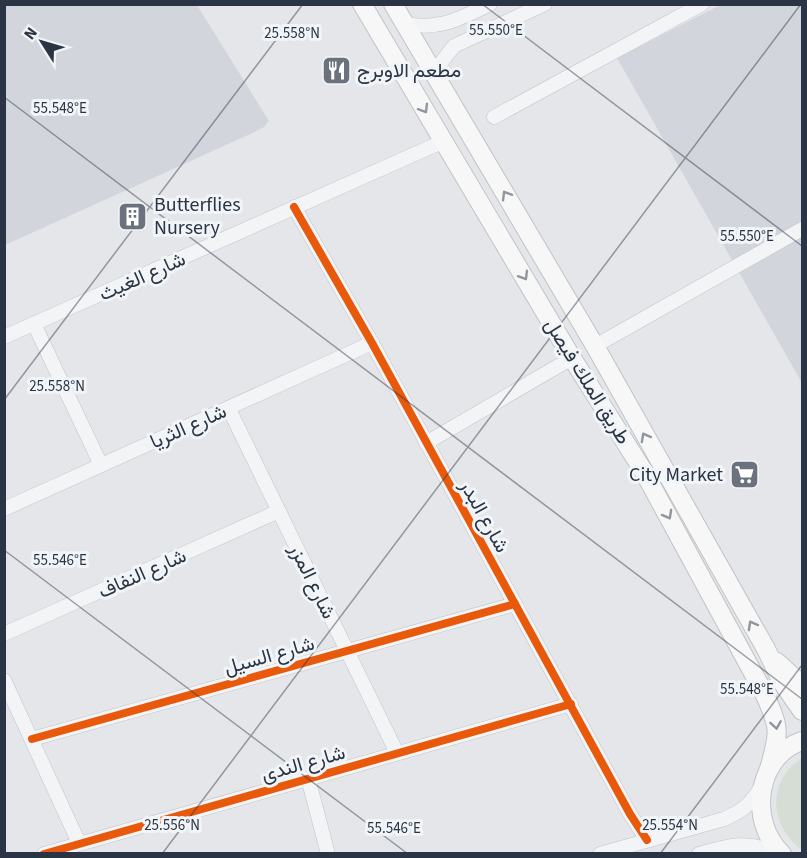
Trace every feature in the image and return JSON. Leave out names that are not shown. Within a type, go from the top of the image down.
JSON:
[{"type":"main road","name":"طريق الملك فيصل","points":[[362,4],[573,358],[650,482],[764,693],[776,720],[778,739],[766,776],[760,805],[764,827],[774,846],[782,854]]},
{"type":"main road","name":"طريق الملك فيصل","points":[[393,4],[595,345],[782,682],[802,711]]},
{"type":"main road","points":[[766,650],[802,685]]},
{"type":"main road","points":[[766,776],[782,753],[802,741]]},
{"type":"street","points":[[437,79],[440,64],[454,46],[545,4]]},
{"type":"street","points":[[494,117],[702,4]]},
{"type":"street","points":[[404,23],[422,27],[441,26],[484,6]]},
{"type":"street","name":"شارع الغيث","points":[[4,337],[444,141]]},
{"type":"street","name":"شارع البدر","points":[[294,207],[372,342],[630,814],[647,840]]},
{"type":"street","points":[[595,345],[802,229]]},
{"type":"street","points":[[34,324],[101,465]]},
{"type":"street","name":"شارع الثريا","points":[[4,509],[229,409],[372,342]]},
{"type":"street","points":[[426,443],[573,358]]},
{"type":"street","name":"شارع المزر","points":[[229,409],[397,753]]},
{"type":"street","name":"شارع النفاف","points":[[4,634],[279,511]]},
{"type":"street","name":"شارع السيل","points":[[32,739],[515,604]]},
{"type":"street","points":[[4,680],[80,843]]},
{"type":"street","name":"شارع الندى","points":[[44,854],[571,704]]},
{"type":"street","points":[[600,854],[739,813],[751,804],[766,776]]},
{"type":"street","points":[[308,778],[328,854]]},
{"type":"street","points":[[699,854],[749,844],[765,848],[776,854]]},
{"type":"shaded area","points":[[4,5],[197,5],[269,121],[264,127],[246,136],[5,245]]},
{"type":"shaded area","points":[[720,5],[802,5],[802,383],[617,58]]},
{"type":"shaded area","points":[[802,758],[802,850],[783,829],[776,804],[777,791],[782,779]]},
{"type":"cycle path","points":[[294,207],[372,343],[630,814],[647,840]]},
{"type":"cycle path","points":[[32,739],[515,604]]},
{"type":"cycle path","points":[[44,854],[571,704]]},
{"type":"place","name":"مطعم الاوبرج","points":[[336,70]]},
{"type":"place","name":"Butterflies Nursery","points":[[133,216]]},
{"type":"place","name":"City Market","points":[[744,474]]}]
